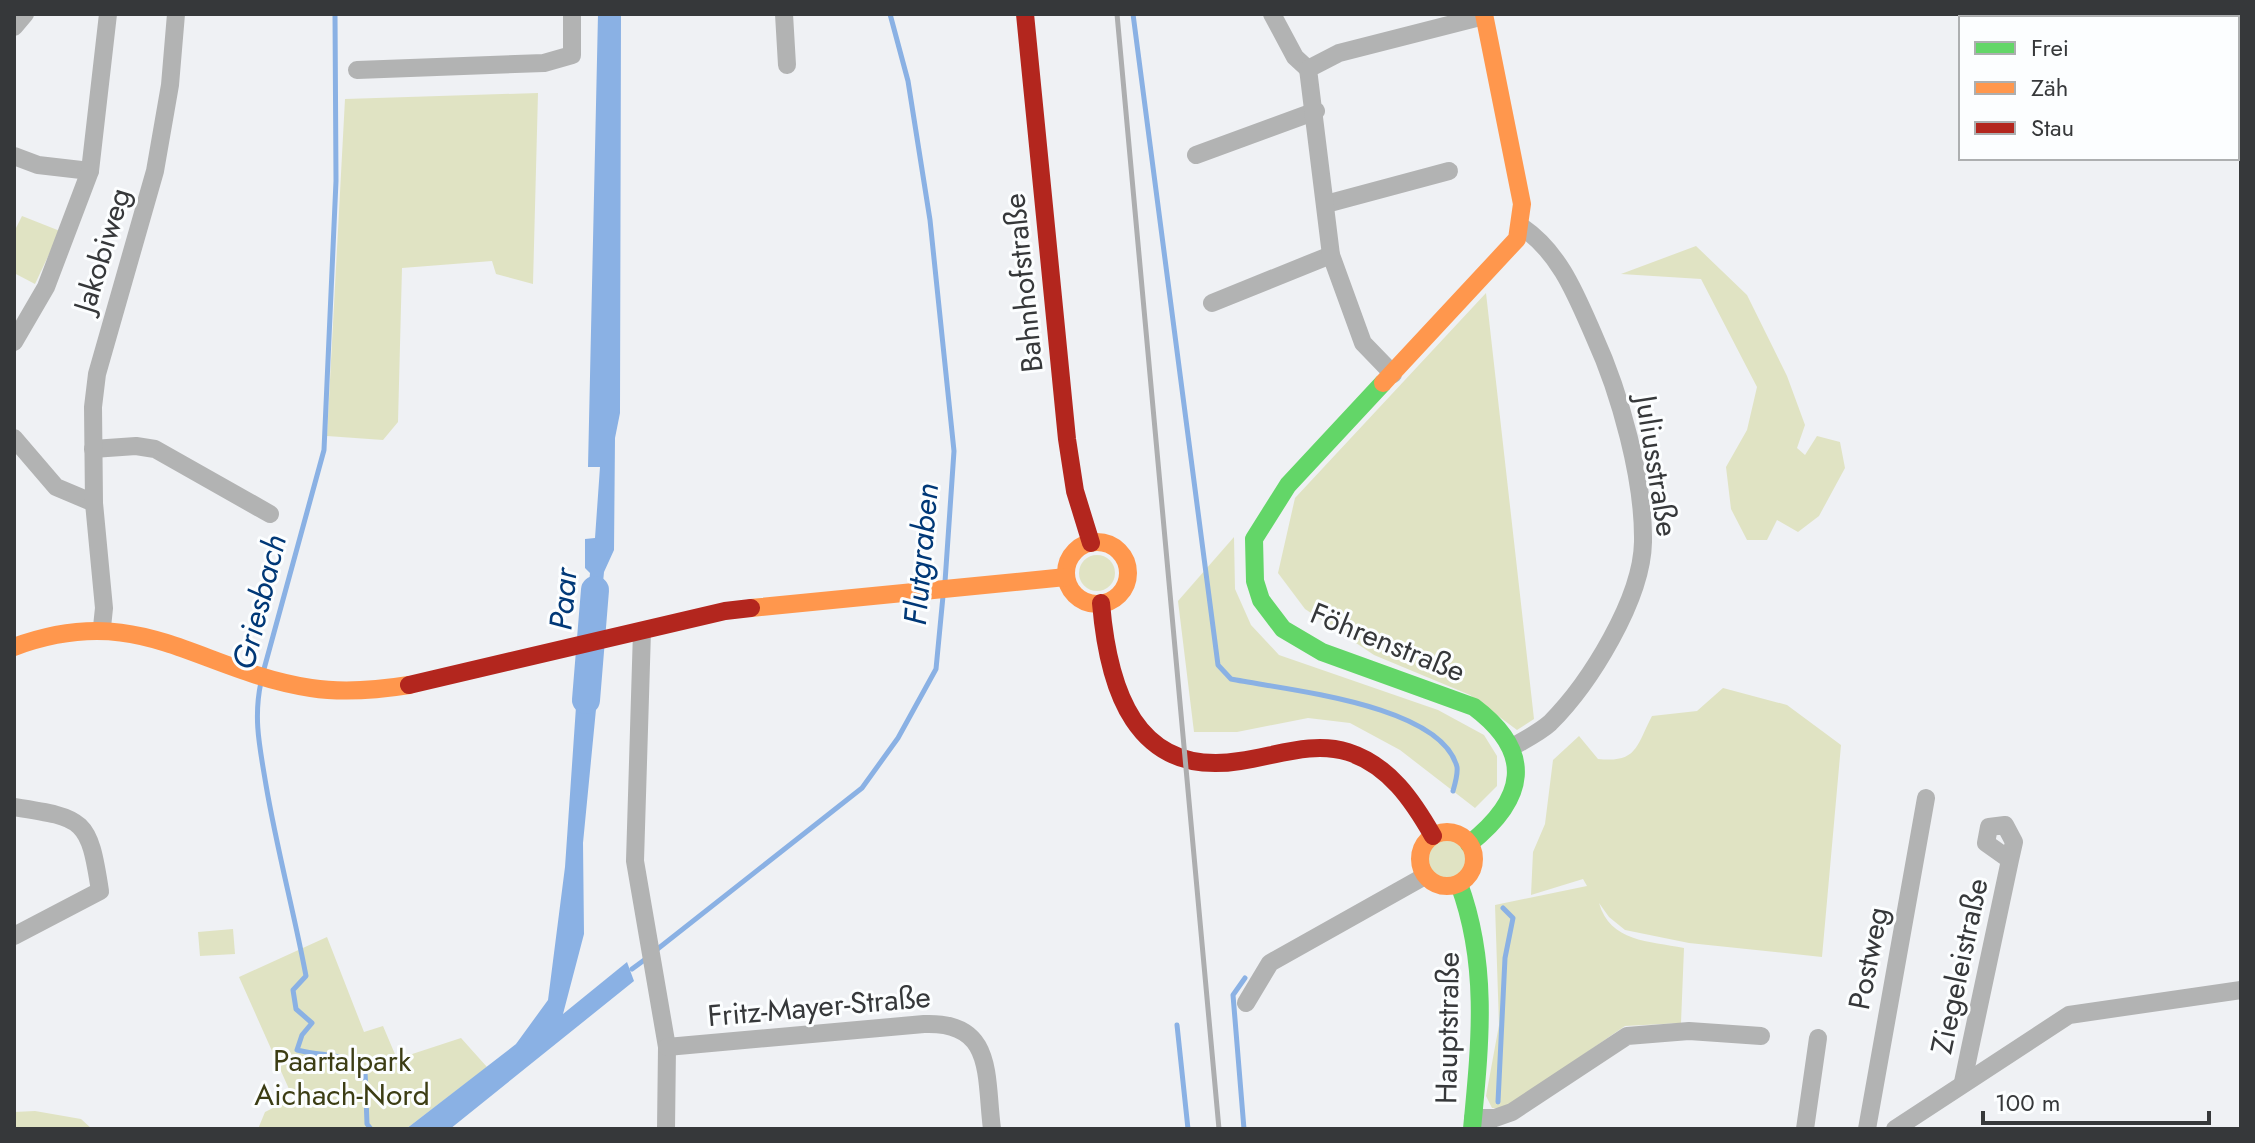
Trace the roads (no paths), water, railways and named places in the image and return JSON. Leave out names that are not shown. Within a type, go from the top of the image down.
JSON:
[{"type":"main road","name":"Bahnhofstraße","points":[[1025,14],[1067,439],[1075,491],[1091,543]]},
{"type":"main road","points":[[1484,15],[1522,204],[1522,227]]},
{"type":"main road","name":"Föhrenstraße","points":[[1514,746],[1493,719],[1474,707],[1322,652],[1283,629],[1261,600],[1255,581],[1254,539],[1288,485],[1509,250],[1522,227]]},
{"type":"main road","points":[[1091,543],[1111,546],[1119,552],[1128,571],[1122,591],[1101,603],[1077,597],[1066,577],[1074,553],[1091,543]]},
{"type":"main road","points":[[14,647],[52,632],[102,627],[154,637],[296,685],[360,690],[407,686],[725,611],[1066,577]]},
{"type":"main road","points":[[1101,603],[1105,647],[1117,701],[1129,720],[1151,741],[1172,754],[1224,764],[1311,747],[1347,752],[1378,765],[1396,782],[1433,836]]},
{"type":"main road","points":[[1469,844],[1490,830],[1514,797],[1514,746]]},
{"type":"main road","points":[[1451,832],[1469,844],[1474,863],[1466,879],[1459,884],[1440,886],[1425,876],[1420,858],[1422,849],[1433,836],[1451,832]]},
{"type":"main road","name":"Hauptstraße","points":[[1459,884],[1473,919],[1480,966],[1473,1124]]},
{"type":"street","points":[[14,27],[25,14]]},
{"type":"street","points":[[14,342],[46,287],[90,171],[108,14]]},
{"type":"street","name":"Jakobiweg","points":[[102,627],[102,564],[94,503],[93,449],[99,358],[155,171],[168,95],[176,14]]},
{"type":"street","points":[[357,70],[563,60],[572,55],[572,14]]},
{"type":"street","points":[[784,14],[787,65]]},
{"type":"street","points":[[1272,14],[1295,57],[1308,69],[1316,111],[1331,255],[1363,343],[1393,374]]},
{"type":"street","points":[[1308,69],[1339,53],[1484,15]]},
{"type":"street","points":[[1196,155],[1316,111]]},
{"type":"street","points":[[14,156],[38,165],[90,171]]},
{"type":"street","points":[[1326,204],[1449,171]]},
{"type":"street","name":"Juliusstraße","points":[[1514,746],[1548,725],[1584,683],[1627,604],[1639,569],[1643,541],[1641,503],[1616,383],[1568,279],[1548,248],[1522,227]]},
{"type":"street","points":[[1212,303],[1331,255]]},
{"type":"street","points":[[14,438],[56,487],[73,497],[94,503]]},
{"type":"street","points":[[93,449],[126,446],[155,449],[270,514]]},
{"type":"street","points":[[642,631],[634,828],[638,891],[667,1047],[666,1129]]},
{"type":"street","name":"Postweg","points":[[1867,1129],[1926,798]]},
{"type":"street","points":[[14,807],[62,814],[83,827],[93,844],[100,891],[14,936]]},
{"type":"street","name":"Ziegeleistraße","points":[[1963,1082],[2010,860]]},
{"type":"street","points":[[1246,1003],[1270,963],[1425,876]]},
{"type":"street","name":"Ziegeleistraße","points":[[1895,1129],[2069,1015],[2241,990]]},
{"type":"street","name":"Fritz-Mayer-Straße","points":[[667,1047],[924,1024],[957,1025],[978,1043],[983,1056],[992,1129]]},
{"type":"street","points":[[1473,1124],[1512,1112],[1627,1036],[1689,1031],[1761,1036]]},
{"type":"street","points":[[1805,1129],[1818,1038]]},
{"type":"water","points":[[598,14],[621,14],[620,413],[615,438],[614,550],[604,572],[599,624],[585,628],[590,573],[585,568],[585,539],[595,538],[600,467],[588,467]]},
{"type":"water","points":[[601,658],[583,843],[584,934],[563,1014],[627,962],[634,981],[450,1129],[406,1129],[516,1044],[548,1000],[565,867],[579,663]]},
{"type":"waterway","name":"Griesbach","points":[[264,669],[324,450],[336,181],[335,14]]},
{"type":"waterway","name":"Flutgraben","points":[[890,14],[908,81],[930,220],[954,451],[945,582]]},
{"type":"waterway","points":[[1133,14],[1218,665],[1231,679],[1358,704],[1393,714],[1423,728],[1445,746],[1457,767],[1453,791]]},
{"type":"waterway","name":"Paar","points":[[586,700],[595,590]]},
{"type":"waterway","name":"Flutgraben","points":[[655,951],[862,788],[898,738],[936,669],[943,596]]},
{"type":"waterway","name":"Griesbach","points":[[261,682],[257,721],[262,758],[306,976],[293,990],[296,1009],[312,1023],[302,1035],[297,1050],[339,1057],[365,1070],[367,1124],[371,1129]]},
{"type":"waterway","points":[[1498,1102],[1505,958],[1513,918],[1503,908]]},
{"type":"waterway","name":"Flutgraben","points":[[632,969],[647,958]]},
{"type":"waterway","points":[[1244,1129],[1233,995],[1245,978]]},
{"type":"waterway","points":[[1177,1025],[1188,1129]]},
{"type":"railway","points":[[1117,14],[1219,1129]]},
{"type":"park label","name":"Paartalpark Aichach-Nord","points":[[342,1077]]}]
